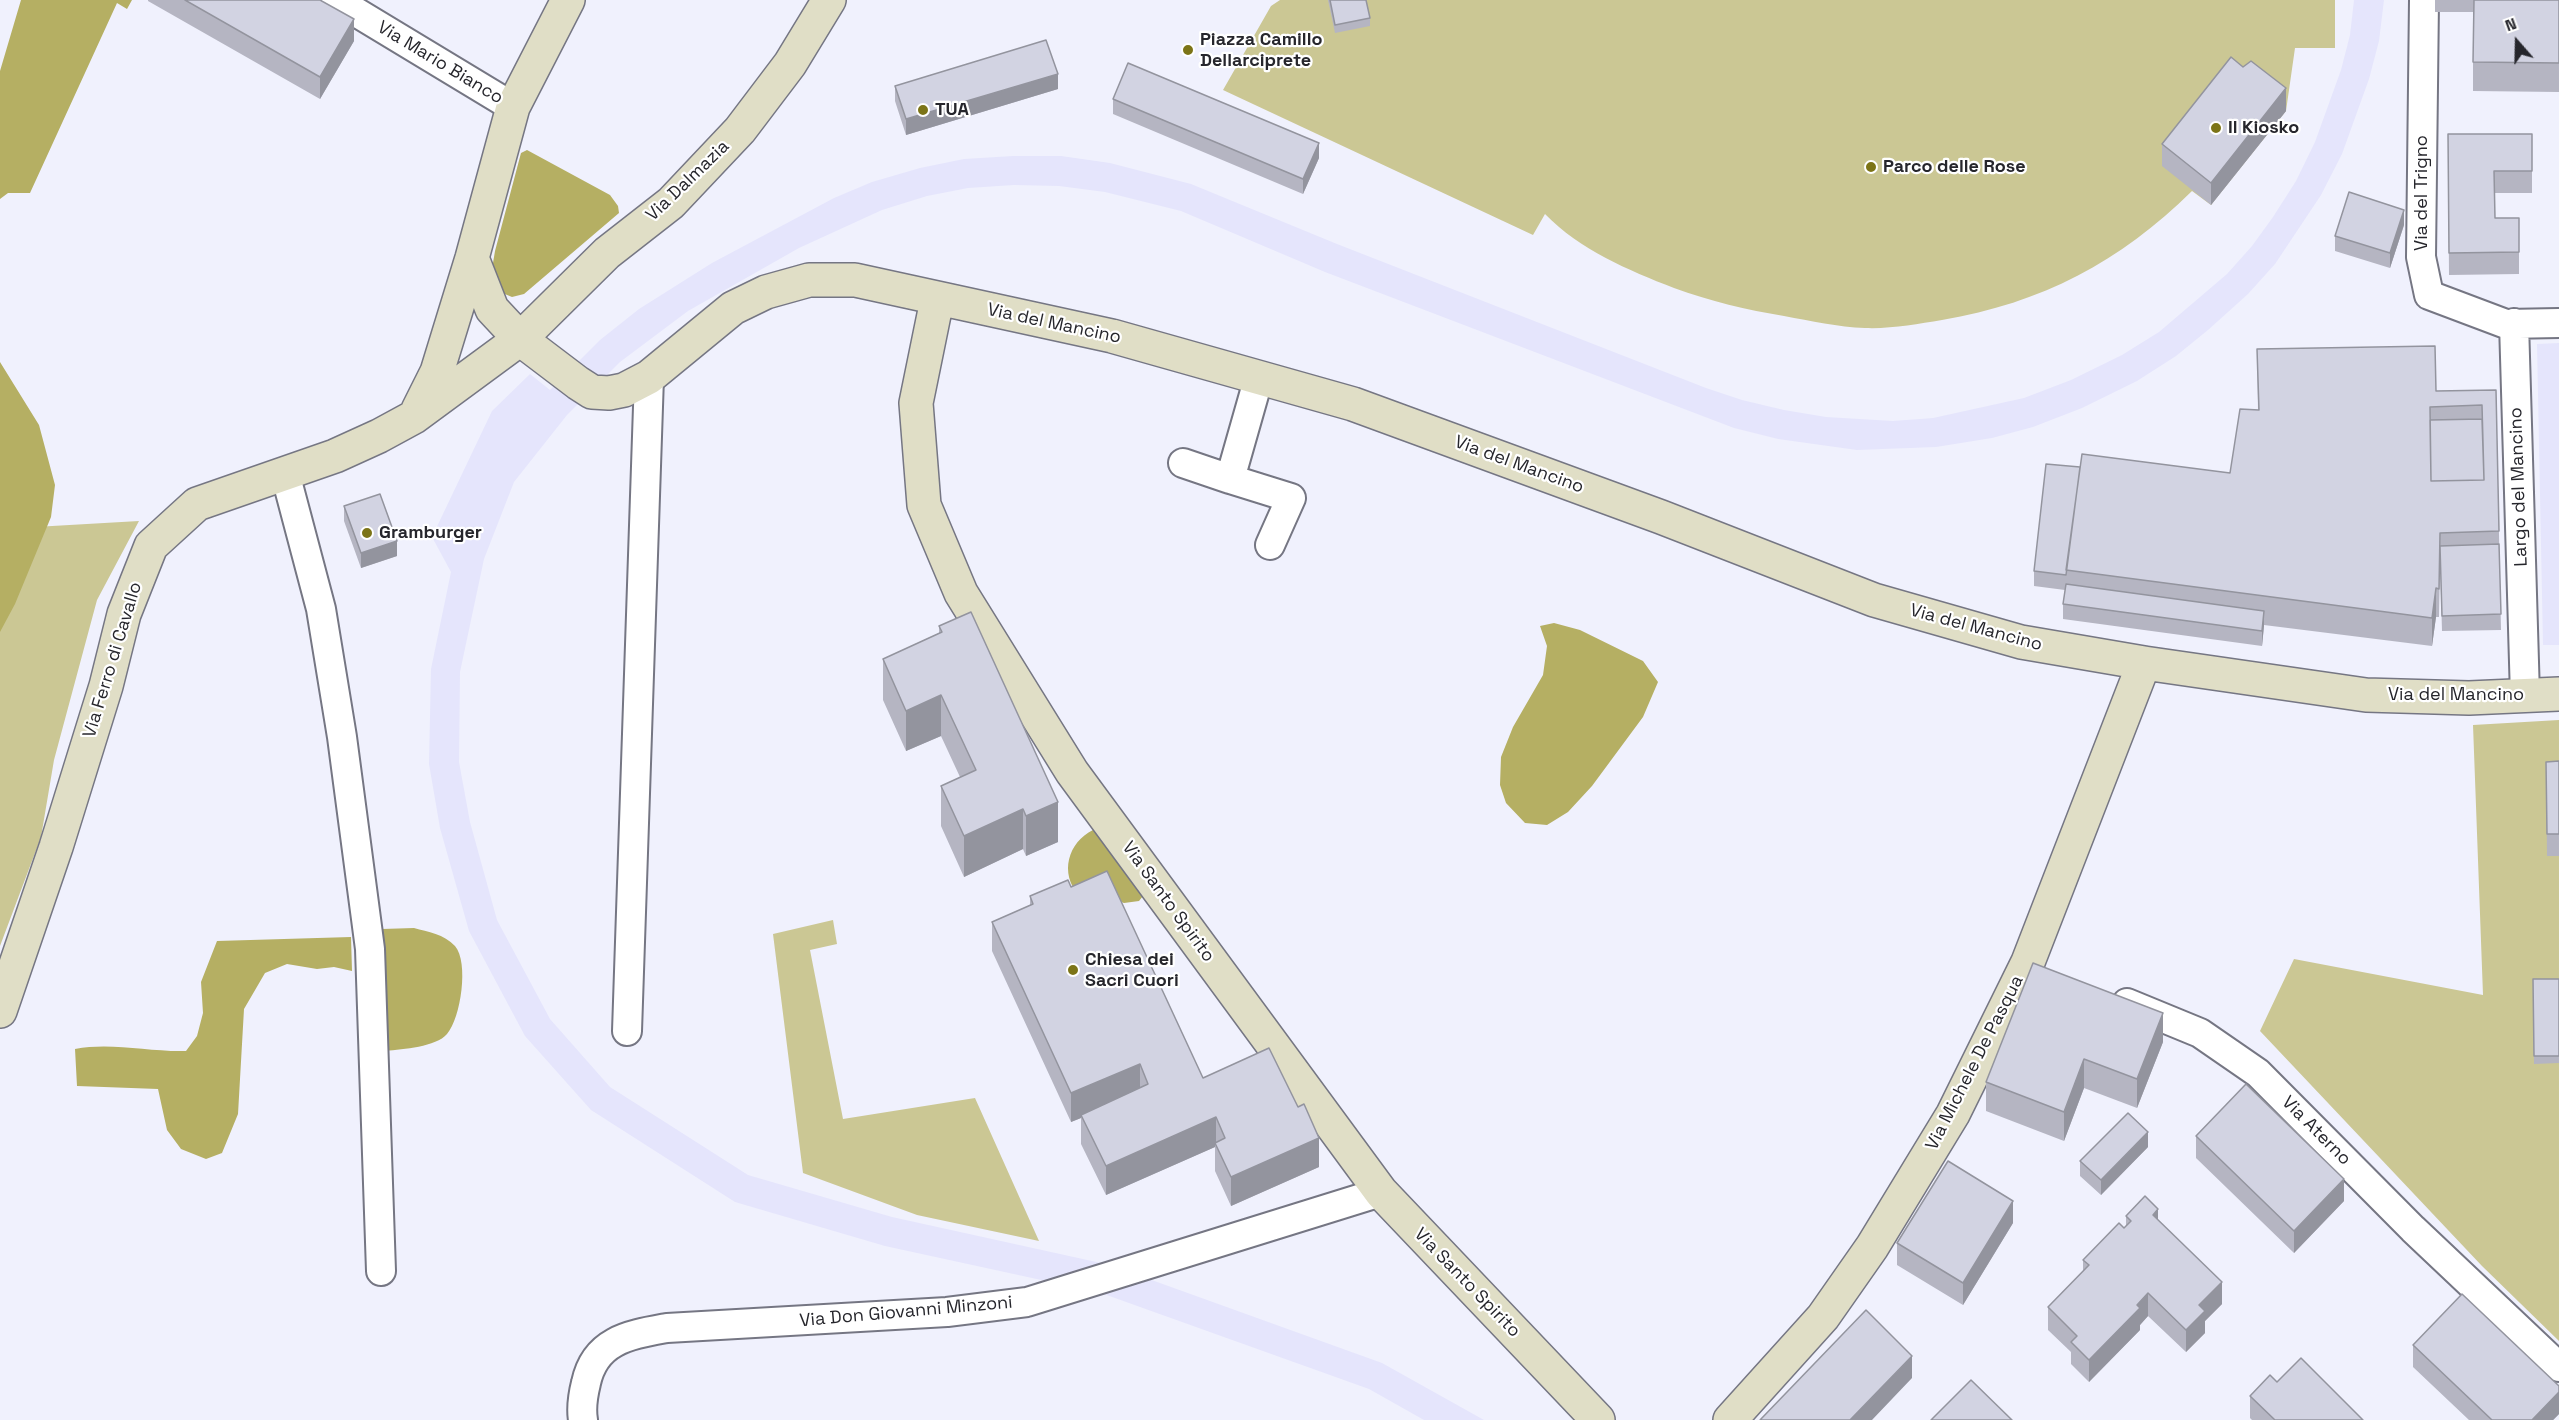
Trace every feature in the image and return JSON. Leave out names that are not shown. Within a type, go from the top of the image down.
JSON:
[{"type":"street","name":"Via Mario Bianco","points":[[336,0],[513,107]]},
{"type":"street","points":[[414,417],[437,372],[472,258],[513,107],[568,0]]},
{"type":"street","name":"Via Dalmazia","points":[[520,339],[607,253],[670,203],[740,130],[790,64],[829,0]]},
{"type":"street","name":"Via del Trigno","points":[[2424,0],[2421,257],[2429,295],[2506,324],[2514,323]]},
{"type":"street","name":"Via del Mancino","points":[[472,258],[492,309],[520,339],[578,384],[592,392],[609,393],[624,390],[649,377],[733,308],[766,292],[809,280],[855,280],[937,300],[1112,336],[1364,408],[1661,517],[1874,600],[2021,642],[2144,663],[2366,695],[2469,698],[2559,694]]},
{"type":"street","name":"Via Santo Spirito","points":[[937,300],[916,403],[924,504],[961,593],[1072,772],[1381,1192],[1598,1420]]},
{"type":"street","points":[[2514,323],[2559,323]]},
{"type":"street","name":"Largo del Mancino","points":[[2514,323],[2525,696]]},
{"type":"street","name":"Via Ferro di Cavallo","points":[[0,1011],[56,847],[106,686],[124,614],[151,546],[197,504],[335,456],[414,417],[520,339]]},
{"type":"street","points":[[627,1031],[649,377]]},
{"type":"street","points":[[1230,479],[1259,377]]},
{"type":"street","points":[[1183,463],[1291,498],[1270,545]]},
{"type":"street","points":[[285,473],[321,609],[342,737],[368,938],[381,1271]]},
{"type":"street","name":"Via Michele De Pasqua","points":[[1730,1420],[1823,1317],[1872,1247],[1953,1114],[2038,967],[2144,663]]},
{"type":"street","name":"Via Aterno","points":[[2103,993],[2200,1033],[2258,1073],[2413,1229],[2559,1367]]},
{"type":"street","name":"Via Don Giovanni Minzoni","points":[[584,1420],[583,1396],[588,1374],[595,1358],[612,1343],[634,1334],[667,1328],[947,1312],[1027,1302],[1381,1192]]},
{"type":"shaded area","points":[[21,0],[132,0],[127,9],[117,3],[30,193],[8,193],[0,199],[0,71]]},
{"type":"shaded area","name":"Parco delle Rose","points":[[1280,0],[2335,0],[2335,48],[2295,48],[2286,111],[2211,205],[2192,191],[2137,239],[2108,259],[2077,276],[2013,303],[1942,320],[1894,327],[1865,328],[1824,324],[1756,311],[1674,288],[1605,258],[1573,238],[1545,214],[1533,235],[1223,90],[1271,6]]},
{"type":"shaded area","points":[[2354,0],[2384,0],[2379,41],[2369,79],[2342,154],[2321,195],[2275,264],[2248,294],[2208,330],[2176,356],[2137,381],[2082,408],[2033,427],[1992,438],[1936,447],[1857,450],[1778,439],[1734,428],[1325,272],[1181,211],[1105,192],[1059,186],[1014,185],[968,188],[927,196],[882,210],[799,248],[688,311],[620,362],[567,415],[514,482],[484,559],[460,672],[459,762],[470,822],[497,920],[550,1019],[610,1087],[748,1175],[892,1217],[1110,1265],[1382,1363],[1484,1420],[1424,1420],[1369,1389],[1101,1293],[885,1246],[735,1202],[591,1110],[525,1036],[469,931],[440,828],[429,764],[431,669],[451,572],[432,537],[492,411],[530,374],[550,390],[600,340],[639,309],[712,263],[834,198],[872,182],[920,168],[964,159],[1061,156],[1110,163],[1191,184],[1337,244],[1742,400],[1826,417],[1893,421],[1933,418],[2024,398],[2071,380],[2122,355],[2159,332],[2227,274],[2252,246],[2273,217],[2296,181],[2315,142],[2341,70],[2350,35]]},
{"type":"shaded area","points":[[527,150],[610,195],[618,206],[619,213],[524,294],[512,297],[500,292],[492,269],[521,153]]},
{"type":"shaded area","points":[[2559,343],[2559,645],[2543,645],[2537,344]]},
{"type":"shaded area","points":[[0,362],[39,425],[55,485],[51,517],[15,604],[0,632]]},
{"type":"shaded area","points":[[139,521],[97,600],[54,760],[41,837],[0,946],[0,529]]},
{"type":"shaded area","points":[[1554,623],[1580,630],[1643,661],[1658,682],[1643,717],[1592,786],[1568,812],[1547,825],[1525,823],[1506,803],[1500,785],[1501,757],[1513,727],[1543,675],[1547,646],[1540,626]]},
{"type":"shaded area","points":[[2559,720],[2559,1341],[2482,1266],[2260,1031],[2294,959],[2483,995],[2473,725]]},
{"type":"shaded area","points":[[1093,830],[1143,896],[1139,901],[1124,903],[1110,898],[1079,895],[1073,887],[1068,868],[1072,850],[1084,835]]},
{"type":"shaded area","points":[[833,920],[837,944],[810,950],[843,1119],[975,1098],[1039,1241],[917,1215],[803,1173],[773,934]]},
{"type":"shaded area","points":[[414,928],[441,936],[455,946],[462,964],[459,1003],[452,1026],[442,1038],[419,1047],[386,1051],[382,929]]},
{"type":"shaded area","points":[[351,937],[352,971],[334,967],[317,969],[287,964],[265,973],[244,1009],[238,1114],[222,1153],[206,1159],[181,1149],[167,1130],[158,1089],[77,1086],[75,1049],[102,1046],[186,1051],[197,1036],[203,1013],[201,982],[217,941]]},
{"type":"building","points":[[185,0],[320,0],[354,19],[320,77]]},
{"type":"building","points":[[1330,0],[1366,0],[1370,18],[1335,25]]},
{"type":"building","points":[[2474,0],[2559,0],[2559,63],[2473,62]]},
{"type":"building","points":[[1046,40],[1058,74],[906,119],[895,86]]},
{"type":"building","points":[[2231,57],[2243,67],[2251,61],[2286,88],[2211,183],[2162,144]]},
{"type":"building","points":[[1128,63],[1319,143],[1303,179],[1113,99]]},
{"type":"building","points":[[2448,134],[2532,134],[2532,171],[2494,171],[2495,218],[2519,218],[2519,252],[2449,253]]},
{"type":"building","points":[[2349,192],[2404,210],[2390,253],[2335,236]]},
{"type":"building","points":[[2435,346],[2436,391],[2496,390],[2499,531],[2440,533],[2439,589],[2436,588],[2432,618],[2066,570],[2082,454],[2230,473],[2240,409],[2259,410],[2257,349]],"holes":[[[2482,405],[2484,480],[2431,481],[2430,407]]]},
{"type":"building","points":[[2482,419],[2484,480],[2431,481],[2430,420]]},
{"type":"building","points":[[2046,464],[2080,467],[2066,575],[2034,571]]},
{"type":"building","points":[[380,494],[397,541],[361,553],[344,506]]},
{"type":"building","points":[[2499,544],[2501,614],[2442,616],[2440,546]]},
{"type":"building","points":[[2066,584],[2264,611],[2262,631],[2063,604]]},
{"type":"building","points":[[971,612],[1058,802],[1026,816],[1023,809],[964,836],[941,786],[976,770],[941,695],[906,711],[883,659],[942,632],[939,626]]},
{"type":"building","points":[[2559,761],[2559,834],[2547,834],[2546,762]]},
{"type":"building","points":[[1107,871],[1203,1078],[1269,1048],[1298,1107],[1304,1104],[1319,1138],[1231,1177],[1215,1143],[1225,1138],[1216,1117],[1106,1166],[1081,1115],[1148,1084],[1140,1064],[1071,1093],[992,922],[1033,904],[1030,896],[1068,880],[1071,887]]},
{"type":"building","points":[[2033,963],[2163,1013],[2137,1079],[2084,1059],[2064,1112],[1986,1082]]},
{"type":"building","points":[[2533,979],[2559,979],[2559,1056],[2534,1056]]},
{"type":"building","points":[[2246,1084],[2344,1179],[2294,1231],[2196,1136]]},
{"type":"building","points":[[2128,1113],[2148,1132],[2101,1180],[2080,1161]]},
{"type":"building","points":[[1948,1161],[2013,1201],[1963,1283],[1897,1243]]},
{"type":"building","points":[[2145,1196],[2158,1209],[2153,1215],[2222,1282],[2199,1305],[2205,1311],[2186,1330],[2148,1293],[2137,1305],[2140,1308],[2089,1360],[2071,1342],[2077,1336],[2048,1307],[2089,1265],[2083,1260],[2119,1223],[2124,1228],[2131,1221],[2126,1216]]},
{"type":"building","points":[[2462,1294],[2559,1386],[2559,1392],[2532,1420],[2492,1420],[2413,1345]]},
{"type":"building","points":[[1866,1310],[1912,1356],[1850,1420],[1760,1420]]},
{"type":"building","points":[[2301,1358],[2363,1420],[2275,1420],[2250,1396],[2270,1375],[2277,1382]]},
{"type":"building","points":[[1971,1380],[2012,1420],[1931,1420]]},
{"type":"place","name":"Piazza Camillo Dellarciprete","points":[[1188,50]]},
{"type":"place","name":"TUA","points":[[923,110]]},
{"type":"place","name":"Il Kiosko","points":[[2216,128]]},
{"type":"place","name":"Parco delle Rose","points":[[1871,167]]},
{"type":"place","name":"Gramburger","points":[[367,533]]},
{"type":"place","name":"Chiesa dei Sacri Cuori","points":[[1073,970]]}]
